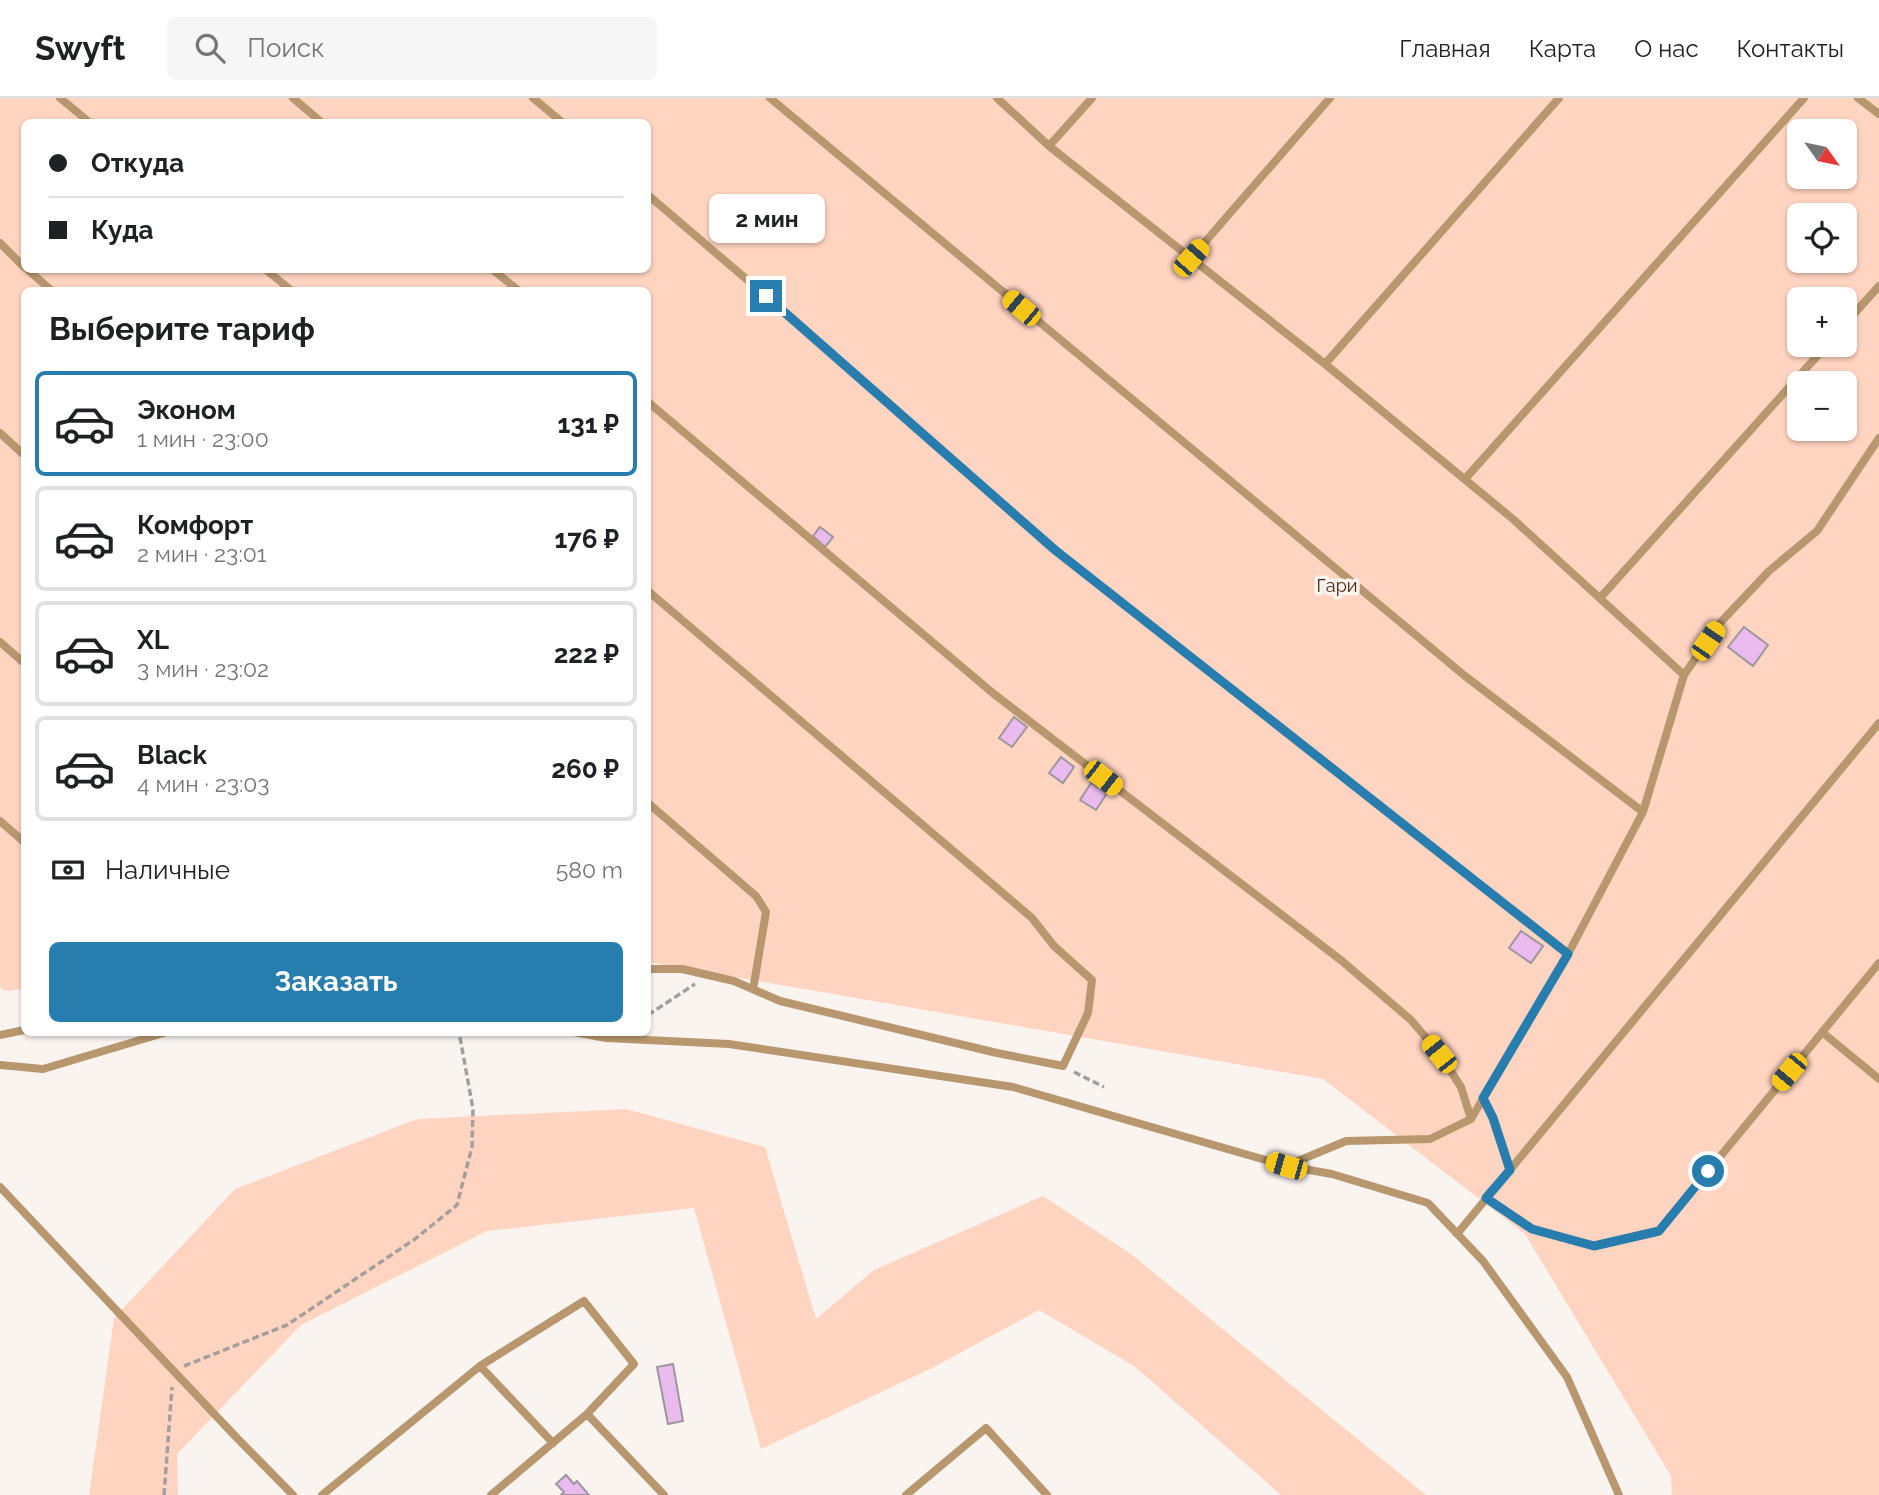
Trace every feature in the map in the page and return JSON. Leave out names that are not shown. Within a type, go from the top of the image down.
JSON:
[{"type":"lane","points":[[60,98],[85,119]]},
{"type":"lane","points":[[293,98],[318,119]]},
{"type":"lane","points":[[533,98],[558,119]]},
{"type":"lane","points":[[770,98],[1465,676],[1643,812]]},
{"type":"lane","points":[[996,98],[1049,146],[1325,364],[1514,520],[1684,675]]},
{"type":"lane","points":[[1049,146],[1092,98]]},
{"type":"lane","points":[[1191,258],[1329,98]]},
{"type":"lane","points":[[1325,364],[1559,98]]},
{"type":"lane","points":[[1465,479],[1804,98]]},
{"type":"lane","points":[[1858,98],[1879,114]]},
{"type":"lane","points":[[651,198],[1055,550],[1568,954]]},
{"type":"lane","points":[[0,243],[21,263]]},
{"type":"lane","points":[[32,273],[48,287]]},
{"type":"lane","points":[[270,273],[287,287]]},
{"type":"lane","points":[[497,273],[513,287]]},
{"type":"lane","points":[[1857,311],[1879,286]]},
{"type":"lane","points":[[1600,598],[1816,357]]},
{"type":"lane","points":[[651,404],[994,694],[1342,961],[1411,1020],[1439,1054],[1461,1087],[1471,1119]]},
{"type":"lane","points":[[0,433],[21,451]]},
{"type":"lane","points":[[1286,1166],[1346,1141],[1430,1139],[1471,1119],[1568,954],[1643,812],[1684,675],[1719,624],[1769,571],[1817,531],[1879,438]]},
{"type":"lane","points":[[651,594],[1032,918],[1054,946],[1092,980],[1088,1013],[1063,1066],[997,1054],[780,1001],[734,981],[682,969],[651,969]]},
{"type":"lane","points":[[0,642],[21,660]]},
{"type":"lane","points":[[1457,1234],[1879,723]]},
{"type":"lane","points":[[651,806],[756,896],[766,912],[754,984]]},
{"type":"lane","points":[[0,821],[21,839]]},
{"type":"lane","points":[[1486,1198],[1532,1229],[1594,1246],[1659,1231],[1879,963]]},
{"type":"lane","points":[[0,1035],[21,1031]]},
{"type":"lane","points":[[1822,1032],[1879,1079]]},
{"type":"lane","points":[[0,1065],[43,1069],[154,1036]]},
{"type":"lane","points":[[595,1036],[729,1044],[1013,1087],[1286,1166],[1332,1174],[1428,1203],[1483,1261],[1567,1377],[1619,1495]]},
{"type":"lane","points":[[1483,1098],[1493,1118],[1510,1170]]},
{"type":"lane","points":[[0,1187],[172,1371],[293,1495]]},
{"type":"lane","points":[[322,1495],[480,1366],[584,1301],[634,1364],[587,1414],[491,1495]]},
{"type":"lane","points":[[480,1366],[554,1443]]},
{"type":"lane","points":[[587,1414],[664,1495]]},
{"type":"lane","points":[[906,1495],[986,1428],[1046,1495]]},
{"type":"path","points":[[651,1013],[708,975]]},
{"type":"path","points":[[164,1495],[172,1371],[287,1325],[415,1240],[457,1205],[472,1147],[472,1109],[460,1036]]},
{"type":"path","points":[[1063,1066],[1104,1087]]},
{"type":"green space","name":"Гари","points":[[0,98],[1879,98],[1879,1495],[1672,1495],[1671,1476],[1525,1234],[1323,1079],[651,963],[651,287],[21,287],[21,989],[5,991],[0,987]]},
{"type":"green space","points":[[626,1109],[765,1147],[816,1319],[874,1270],[1043,1196],[1131,1254],[1426,1495],[1281,1495],[1134,1366],[1039,1310],[934,1367],[761,1449],[694,1208],[487,1231],[301,1325],[177,1454],[178,1495],[89,1495],[114,1318],[235,1189],[417,1119]]},
{"type":"building","points":[[820,527],[833,537],[825,547],[813,536]]},
{"type":"building","points":[[1744,627],[1768,645],[1753,666],[1728,647]]},
{"type":"building","points":[[1014,717],[1027,727],[1012,747],[999,738]]},
{"type":"building","points":[[1061,757],[1074,767],[1063,783],[1049,773]]},
{"type":"building","points":[[1091,783],[1107,793],[1096,810],[1080,800]]},
{"type":"building","points":[[1521,931],[1543,946],[1531,963],[1509,948]]},
{"type":"building","points":[[673,1364],[683,1421],[668,1424],[657,1367]]},
{"type":"building","points":[[566,1475],[574,1484],[577,1481],[589,1495],[561,1495],[564,1492],[556,1484]]},
{"type":"route","points":[[766,296],[1055,550],[1568,954],[1483,1098],[1493,1118],[1510,1170],[1486,1198],[1532,1229],[1594,1246],[1659,1231],[1708,1171]]}]
